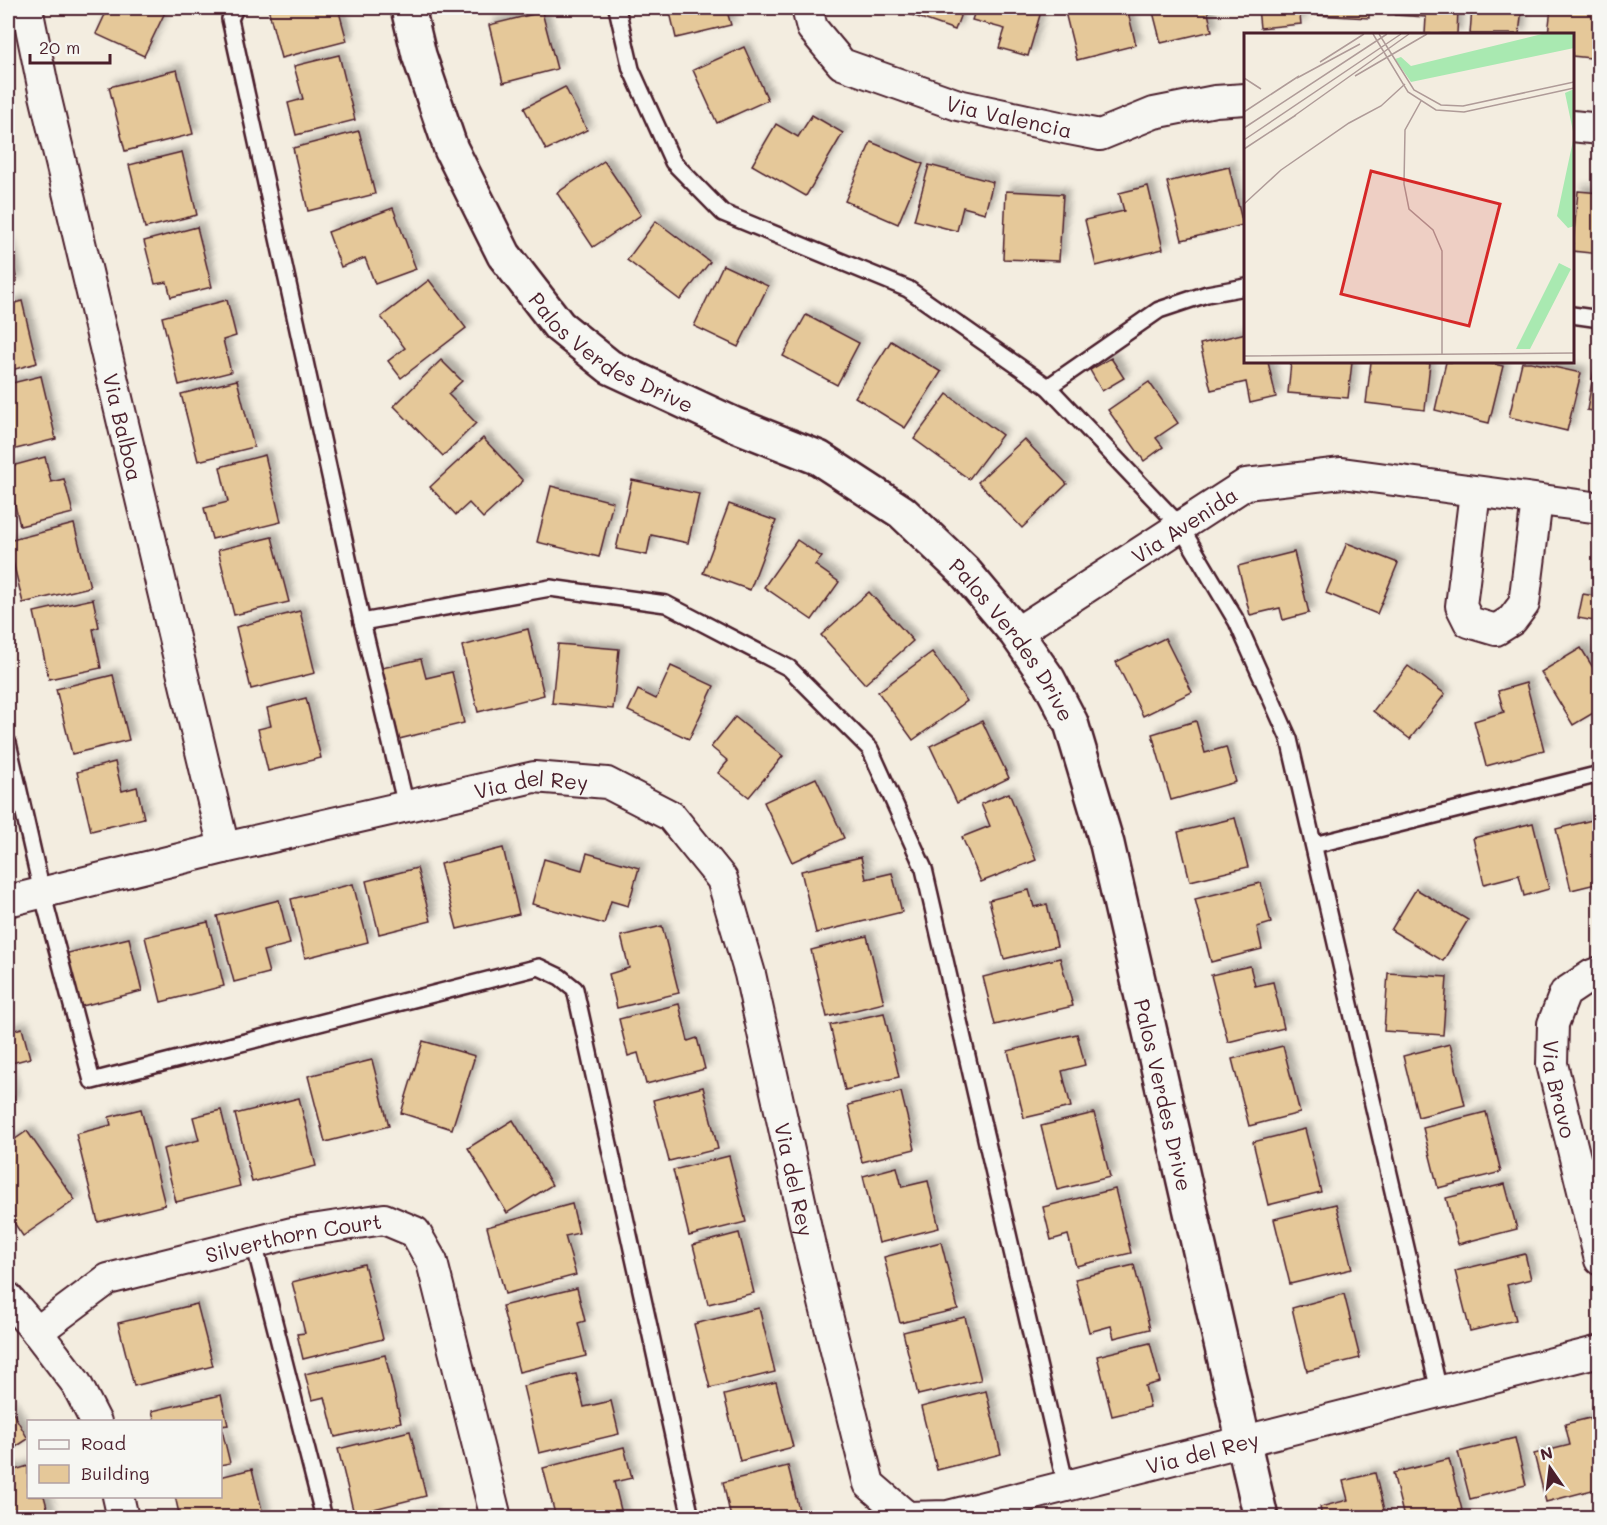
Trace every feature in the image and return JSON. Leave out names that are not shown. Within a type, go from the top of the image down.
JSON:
[{"type":"street","name":"Via Balboa","points":[[27,8],[47,102],[224,848]]},
{"type":"street","name":"Palos Verdes Drive","points":[[408,8],[419,55],[451,149],[504,255],[559,326],[610,367],[733,424],[819,458],[902,512],[964,571],[1016,633],[1048,679],[1071,723],[1107,844],[1261,1518]]},
{"type":"street","name":"Via Valencia","points":[[807,8],[812,28],[842,64],[958,105],[1064,128],[1100,135],[1154,112],[1215,101],[1244,99]]},
{"type":"street","points":[[1574,126],[1599,129]]},
{"type":"street","name":"Via Avenida","points":[[1016,633],[1246,484],[1342,473],[1599,508]]},
{"type":"street","points":[[1475,492],[1461,606],[1469,622],[1496,630],[1512,620],[1524,604],[1537,500]]},
{"type":"street","name":"Via del Rey","points":[[8,901],[224,848],[534,777],[607,783],[671,816],[722,879],[750,974],[810,1246],[869,1484],[907,1517],[948,1516],[1599,1351]]},
{"type":"street","name":"Via Bravo","points":[[1599,972],[1565,993],[1553,1024],[1552,1064],[1588,1165],[1599,1260]]},
{"type":"street","name":"Silverthorn Court","points":[[37,1332],[108,1279],[292,1233],[384,1219],[415,1233],[432,1262],[496,1518]]},
{"type":"street","points":[[8,1298],[75,1383],[95,1420]]},
{"type":"street","points":[[118,1498],[123,1518]]},
{"type":"lane","points":[[235,8],[230,19],[362,622],[406,806]]},
{"type":"lane","points":[[617,8],[631,69],[673,162],[723,213],[908,289],[1048,387],[1180,526],[1237,622],[1289,739],[1439,1391]]},
{"type":"lane","points":[[1048,387],[1159,310],[1207,294],[1244,287]]},
{"type":"lane","points":[[1574,315],[1599,319]]},
{"type":"lane","points":[[362,622],[550,588],[666,604],[789,668],[870,749],[924,869],[1066,1486]]},
{"type":"lane","points":[[8,743],[42,892],[92,1081],[539,967],[560,976],[575,989],[691,1518]]},
{"type":"lane","points":[[1314,845],[1599,774]]},
{"type":"lane","points":[[254,1243],[324,1518]]},
{"type":"building","points":[[108,8],[122,11],[123,8],[167,8],[144,56],[96,34]]},
{"type":"building","points":[[268,8],[338,8],[347,41],[281,58]]},
{"type":"building","points":[[669,8],[726,8],[731,25],[676,38]]},
{"type":"building","points":[[901,8],[963,8],[955,30],[900,11]]},
{"type":"building","points":[[976,8],[1042,8],[1028,56],[999,48],[1005,29],[972,20]]},
{"type":"building","points":[[1064,8],[1127,8],[1136,45],[1077,60]]},
{"type":"building","points":[[1152,8],[1207,8],[1212,31],[1161,43]]},
{"type":"building","points":[[1258,8],[1299,8],[1301,24],[1260,28]]},
{"type":"building","points":[[1315,8],[1369,8],[1369,18],[1315,15]]},
{"type":"building","points":[[1395,8],[1458,8],[1457,33],[1425,33],[1426,17],[1395,15]]},
{"type":"building","points":[[1472,8],[1522,8],[1519,33],[1470,33]]},
{"type":"building","points":[[1551,8],[1600,8],[1600,59],[1574,56],[1574,33],[1548,33]]},
{"type":"building","points":[[542,12],[557,69],[503,83],[489,25]]},
{"type":"building","points":[[744,47],[768,100],[717,123],[693,70]]},
{"type":"building","points":[[339,55],[355,120],[296,135],[288,103],[303,99],[294,66]]},
{"type":"building","points":[[177,70],[193,134],[125,151],[109,87]]},
{"type":"building","points":[[565,87],[587,130],[546,150],[524,108]]},
{"type":"building","points":[[812,115],[843,133],[806,196],[752,165],[776,124],[798,137]]},
{"type":"building","points":[[359,131],[375,194],[308,211],[293,148]]},
{"type":"building","points":[[871,142],[923,164],[898,224],[845,201]]},
{"type":"building","points":[[182,152],[197,215],[145,228],[129,165]]},
{"type":"building","points":[[604,161],[641,215],[593,247],[557,193]]},
{"type":"building","points":[[929,165],[993,182],[985,213],[963,207],[957,231],[914,220]]},
{"type":"building","points":[[1229,167],[1243,225],[1182,240],[1167,182]]},
{"type":"building","points":[[1148,186],[1163,249],[1096,266],[1085,220],[1124,211],[1119,193]]},
{"type":"building","points":[[1006,191],[1063,194],[1059,261],[1003,259]]},
{"type":"building","points":[[1578,191],[1600,193],[1600,254],[1574,251]]},
{"type":"building","points":[[393,208],[416,269],[375,284],[365,258],[341,267],[328,232]]},
{"type":"building","points":[[656,221],[710,262],[680,300],[627,260]]},
{"type":"building","points":[[197,227],[212,287],[171,297],[167,282],[155,284],[144,241]]},
{"type":"building","points":[[8,244],[17,281],[8,283]]},
{"type":"building","points":[[723,265],[768,286],[738,347],[694,326]]},
{"type":"building","points":[[429,280],[466,328],[401,378],[388,361],[405,348],[381,317]]},
{"type":"building","points":[[227,300],[236,336],[223,340],[231,372],[179,385],[162,317]]},
{"type":"building","points":[[22,301],[37,363],[8,371],[8,305]]},
{"type":"building","points":[[806,315],[859,343],[837,385],[783,356]]},
{"type":"building","points":[[1244,333],[1244,363],[1268,363],[1276,397],[1250,403],[1246,382],[1211,390],[1200,344]]},
{"type":"building","points":[[891,341],[941,372],[905,428],[855,397]]},
{"type":"building","points":[[1111,358],[1124,378],[1102,391],[1090,370]]},
{"type":"building","points":[[441,360],[462,381],[448,394],[476,423],[443,456],[394,406]]},
{"type":"building","points":[[1291,363],[1352,363],[1348,398],[1288,393]]},
{"type":"building","points":[[1371,363],[1430,363],[1425,410],[1366,403]]},
{"type":"building","points":[[1446,363],[1489,363],[1503,366],[1489,423],[1435,410]]},
{"type":"building","points":[[1522,363],[1536,363],[1581,373],[1567,431],[1509,417]]},
{"type":"building","points":[[1595,364],[1600,365],[1600,412],[1587,410]]},
{"type":"building","points":[[41,376],[56,439],[8,451],[8,384]]},
{"type":"building","points":[[237,380],[254,447],[198,461],[181,394]]},
{"type":"building","points":[[1149,382],[1178,423],[1156,438],[1163,447],[1144,461],[1108,410]]},
{"type":"building","points":[[947,394],[1002,435],[969,479],[914,439]]},
{"type":"building","points":[[483,438],[523,481],[483,518],[469,503],[456,515],[430,487]]},
{"type":"building","points":[[1024,439],[1067,484],[1022,528],[978,482]]},
{"type":"building","points":[[265,455],[281,522],[212,539],[204,508],[228,502],[220,467]]},
{"type":"building","points":[[45,457],[51,482],[64,479],[73,513],[20,526],[8,467]]},
{"type":"building","points":[[632,480],[699,494],[688,543],[651,535],[647,555],[616,549]]},
{"type":"building","points":[[551,486],[613,502],[599,557],[537,542]]},
{"type":"building","points":[[729,504],[776,521],[750,590],[703,573]]},
{"type":"building","points":[[74,524],[90,587],[23,603],[8,541]]},
{"type":"building","points":[[272,537],[289,602],[234,615],[218,550]]},
{"type":"building","points":[[797,540],[822,557],[815,565],[839,582],[812,620],[764,587]]},
{"type":"building","points":[[1347,543],[1398,563],[1377,614],[1326,593]]},
{"type":"building","points":[[1294,552],[1309,613],[1283,620],[1280,608],[1250,615],[1238,566]]},
{"type":"building","points":[[869,592],[913,641],[865,684],[821,635]]},
{"type":"building","points":[[1583,594],[1600,597],[1600,622],[1578,618]]},
{"type":"building","points":[[93,599],[99,627],[93,629],[101,668],[49,679],[34,612]]},
{"type":"building","points":[[300,611],[315,673],[251,689],[236,627]]},
{"type":"building","points":[[528,629],[544,695],[478,712],[462,646]]},
{"type":"building","points":[[1165,638],[1192,692],[1143,716],[1116,662]]},
{"type":"building","points":[[558,644],[619,649],[613,709],[552,703]]},
{"type":"building","points":[[1581,648],[1600,679],[1600,709],[1573,725],[1541,672]]},
{"type":"building","points":[[932,652],[967,701],[913,740],[878,692]]},
{"type":"building","points":[[421,659],[426,678],[452,672],[464,723],[399,739],[382,668]]},
{"type":"building","points":[[671,666],[714,686],[689,739],[628,711],[638,690],[656,699]]},
{"type":"building","points":[[1408,666],[1445,694],[1410,739],[1373,711]]},
{"type":"building","points":[[113,675],[129,740],[72,754],[56,689]]},
{"type":"building","points":[[1526,683],[1544,750],[1486,766],[1474,721],[1504,712],[1498,691]]},
{"type":"building","points":[[306,698],[321,758],[268,771],[258,729],[271,726],[267,708]]},
{"type":"building","points":[[735,717],[783,756],[749,797],[718,773],[728,761],[711,747]]},
{"type":"building","points":[[982,721],[1009,778],[957,803],[930,746]]},
{"type":"building","points":[[1196,721],[1205,753],[1226,747],[1236,782],[1171,800],[1152,734]]},
{"type":"building","points":[[115,762],[122,791],[137,787],[144,818],[91,831],[77,772]]},
{"type":"building","points":[[816,778],[844,838],[792,862],[764,802]]},
{"type":"building","points":[[1009,793],[1036,860],[981,882],[962,837],[990,826],[981,804]]},
{"type":"building","points":[[1235,818],[1248,867],[1190,881],[1178,832]]},
{"type":"building","points":[[1600,818],[1600,883],[1571,890],[1556,829]]},
{"type":"building","points":[[1533,823],[1549,889],[1524,896],[1519,875],[1484,884],[1473,838]]},
{"type":"building","points":[[503,848],[519,914],[457,929],[440,864]]},
{"type":"building","points":[[587,853],[639,868],[628,906],[611,901],[604,924],[532,904],[544,859],[582,870]]},
{"type":"building","points":[[861,857],[866,879],[892,873],[902,912],[816,933],[801,871]]},
{"type":"building","points":[[417,868],[431,921],[379,934],[366,881]]},
{"type":"building","points":[[1261,883],[1271,923],[1257,927],[1262,949],[1211,962],[1195,899]]},
{"type":"building","points":[[353,884],[368,942],[305,958],[291,899]]},
{"type":"building","points":[[1416,889],[1468,920],[1443,961],[1391,930]]},
{"type":"building","points":[[1029,890],[1034,907],[1047,904],[1057,946],[1004,959],[989,900]]},
{"type":"building","points":[[279,900],[290,944],[263,951],[269,973],[234,982],[217,916]]},
{"type":"building","points":[[208,922],[224,986],[161,1002],[145,937]]},
{"type":"building","points":[[662,926],[679,993],[617,1008],[609,974],[629,968],[621,936]]},
{"type":"building","points":[[867,936],[884,1003],[827,1017],[811,950]]},
{"type":"building","points":[[129,938],[142,991],[78,1007],[64,954]]},
{"type":"building","points":[[1060,958],[1073,1006],[995,1025],[983,977]]},
{"type":"building","points":[[1250,966],[1255,986],[1273,982],[1284,1028],[1228,1042],[1211,975]]},
{"type":"building","points":[[1388,973],[1447,977],[1443,1035],[1384,1031]]},
{"type":"building","points":[[679,1004],[688,1041],[697,1038],[705,1069],[646,1084],[638,1053],[628,1056],[619,1019]]},
{"type":"building","points":[[884,1013],[899,1077],[845,1090],[830,1025]]},
{"type":"building","points":[[22,1028],[30,1058],[8,1064],[8,1032]]},
{"type":"building","points":[[1077,1034],[1085,1065],[1062,1071],[1071,1107],[1024,1118],[1008,1051]]},
{"type":"building","points":[[423,1041],[475,1056],[452,1129],[401,1113]]},
{"type":"building","points":[[1450,1044],[1465,1105],[1418,1117],[1403,1056]]},
{"type":"building","points":[[1283,1046],[1300,1113],[1249,1126],[1232,1059]]},
{"type":"building","points":[[1600,1053],[1600,1073],[1595,1054]]},
{"type":"building","points":[[372,1060],[389,1126],[325,1142],[308,1076]]},
{"type":"building","points":[[8,1070],[15,1102],[8,1104]]},
{"type":"building","points":[[703,1087],[718,1149],[669,1161],[653,1100]]},
{"type":"building","points":[[901,1092],[915,1149],[862,1162],[848,1105]]},
{"type":"building","points":[[299,1098],[316,1166],[252,1182],[235,1114]]},
{"type":"building","points":[[141,1109],[165,1205],[98,1222],[76,1134],[111,1125],[109,1117]]},
{"type":"building","points":[[221,1110],[240,1186],[176,1202],[163,1149],[199,1140],[193,1117]]},
{"type":"building","points":[[1486,1112],[1501,1172],[1438,1188],[1423,1128]]},
{"type":"building","points":[[1094,1113],[1110,1177],[1057,1190],[1041,1126]]},
{"type":"building","points":[[513,1120],[552,1185],[507,1213],[468,1148]]},
{"type":"building","points":[[1305,1129],[1321,1192],[1268,1205],[1253,1142]]},
{"type":"building","points":[[27,1131],[75,1200],[23,1236],[8,1214],[8,1144]]},
{"type":"building","points":[[729,1156],[746,1222],[689,1236],[673,1170]]},
{"type":"building","points":[[897,1167],[902,1187],[928,1181],[939,1228],[879,1243],[863,1176]]},
{"type":"building","points":[[1505,1184],[1517,1229],[1458,1244],[1446,1198]]},
{"type":"building","points":[[1115,1189],[1131,1253],[1076,1266],[1068,1235],[1051,1240],[1043,1207]]},
{"type":"building","points":[[572,1204],[579,1233],[565,1236],[576,1275],[505,1294],[487,1227]]},
{"type":"building","points":[[1336,1204],[1352,1269],[1290,1284],[1274,1219]]},
{"type":"building","points":[[739,1233],[754,1293],[708,1304],[693,1245]]},
{"type":"building","points":[[941,1242],[958,1309],[900,1323],[884,1257]]},
{"type":"building","points":[[1525,1254],[1531,1279],[1507,1285],[1516,1320],[1470,1331],[1455,1271]]},
{"type":"building","points":[[364,1264],[383,1339],[303,1359],[297,1334],[305,1333],[292,1282]]},
{"type":"building","points":[[1134,1265],[1150,1329],[1114,1338],[1111,1326],[1089,1332],[1075,1279]]},
{"type":"building","points":[[577,1288],[585,1321],[578,1323],[586,1356],[519,1372],[502,1306]]},
{"type":"building","points":[[1344,1294],[1360,1358],[1307,1371],[1292,1308]]},
{"type":"building","points":[[197,1304],[213,1366],[134,1386],[118,1323]]},
{"type":"building","points":[[759,1308],[775,1372],[710,1388],[694,1324]]},
{"type":"building","points":[[965,1317],[981,1380],[918,1395],[903,1332]]},
{"type":"building","points":[[1150,1343],[1160,1382],[1145,1386],[1150,1407],[1112,1416],[1097,1356]]},
{"type":"building","points":[[385,1355],[401,1422],[335,1437],[325,1397],[312,1400],[305,1374]]},
{"type":"building","points":[[576,1374],[584,1407],[611,1401],[619,1434],[539,1453],[523,1386]]},
{"type":"building","points":[[776,1382],[793,1447],[740,1461],[724,1395]]},
{"type":"building","points":[[986,1391],[1001,1454],[937,1470],[921,1407]]},
{"type":"building","points":[[221,1395],[228,1425],[222,1426],[222,1420],[154,1420],[152,1411]]},
{"type":"building","points":[[8,1404],[27,1440],[8,1452]]},
{"type":"building","points":[[1590,1418],[1600,1455],[1600,1488],[1546,1502],[1534,1454],[1570,1445],[1565,1424]]},
{"type":"building","points":[[222,1430],[230,1463],[222,1465]]},
{"type":"building","points":[[410,1431],[426,1496],[354,1514],[338,1449]]},
{"type":"building","points":[[1515,1438],[1526,1485],[1470,1499],[1458,1452]]},
{"type":"building","points":[[624,1447],[632,1478],[614,1482],[623,1518],[556,1518],[543,1468]]},
{"type":"building","points":[[1449,1459],[1464,1518],[1404,1518],[1393,1473]]},
{"type":"building","points":[[27,1466],[27,1498],[45,1498],[50,1518],[8,1518],[8,1472]]},
{"type":"building","points":[[788,1466],[801,1518],[731,1518],[723,1482]]},
{"type":"building","points":[[252,1469],[264,1518],[180,1518],[175,1498],[222,1498],[222,1476]]},
{"type":"building","points":[[1375,1473],[1386,1518],[1322,1518],[1320,1507],[1348,1500],[1343,1481]]},
{"type":"building","points":[[429,1512],[431,1518],[406,1518]]}]
